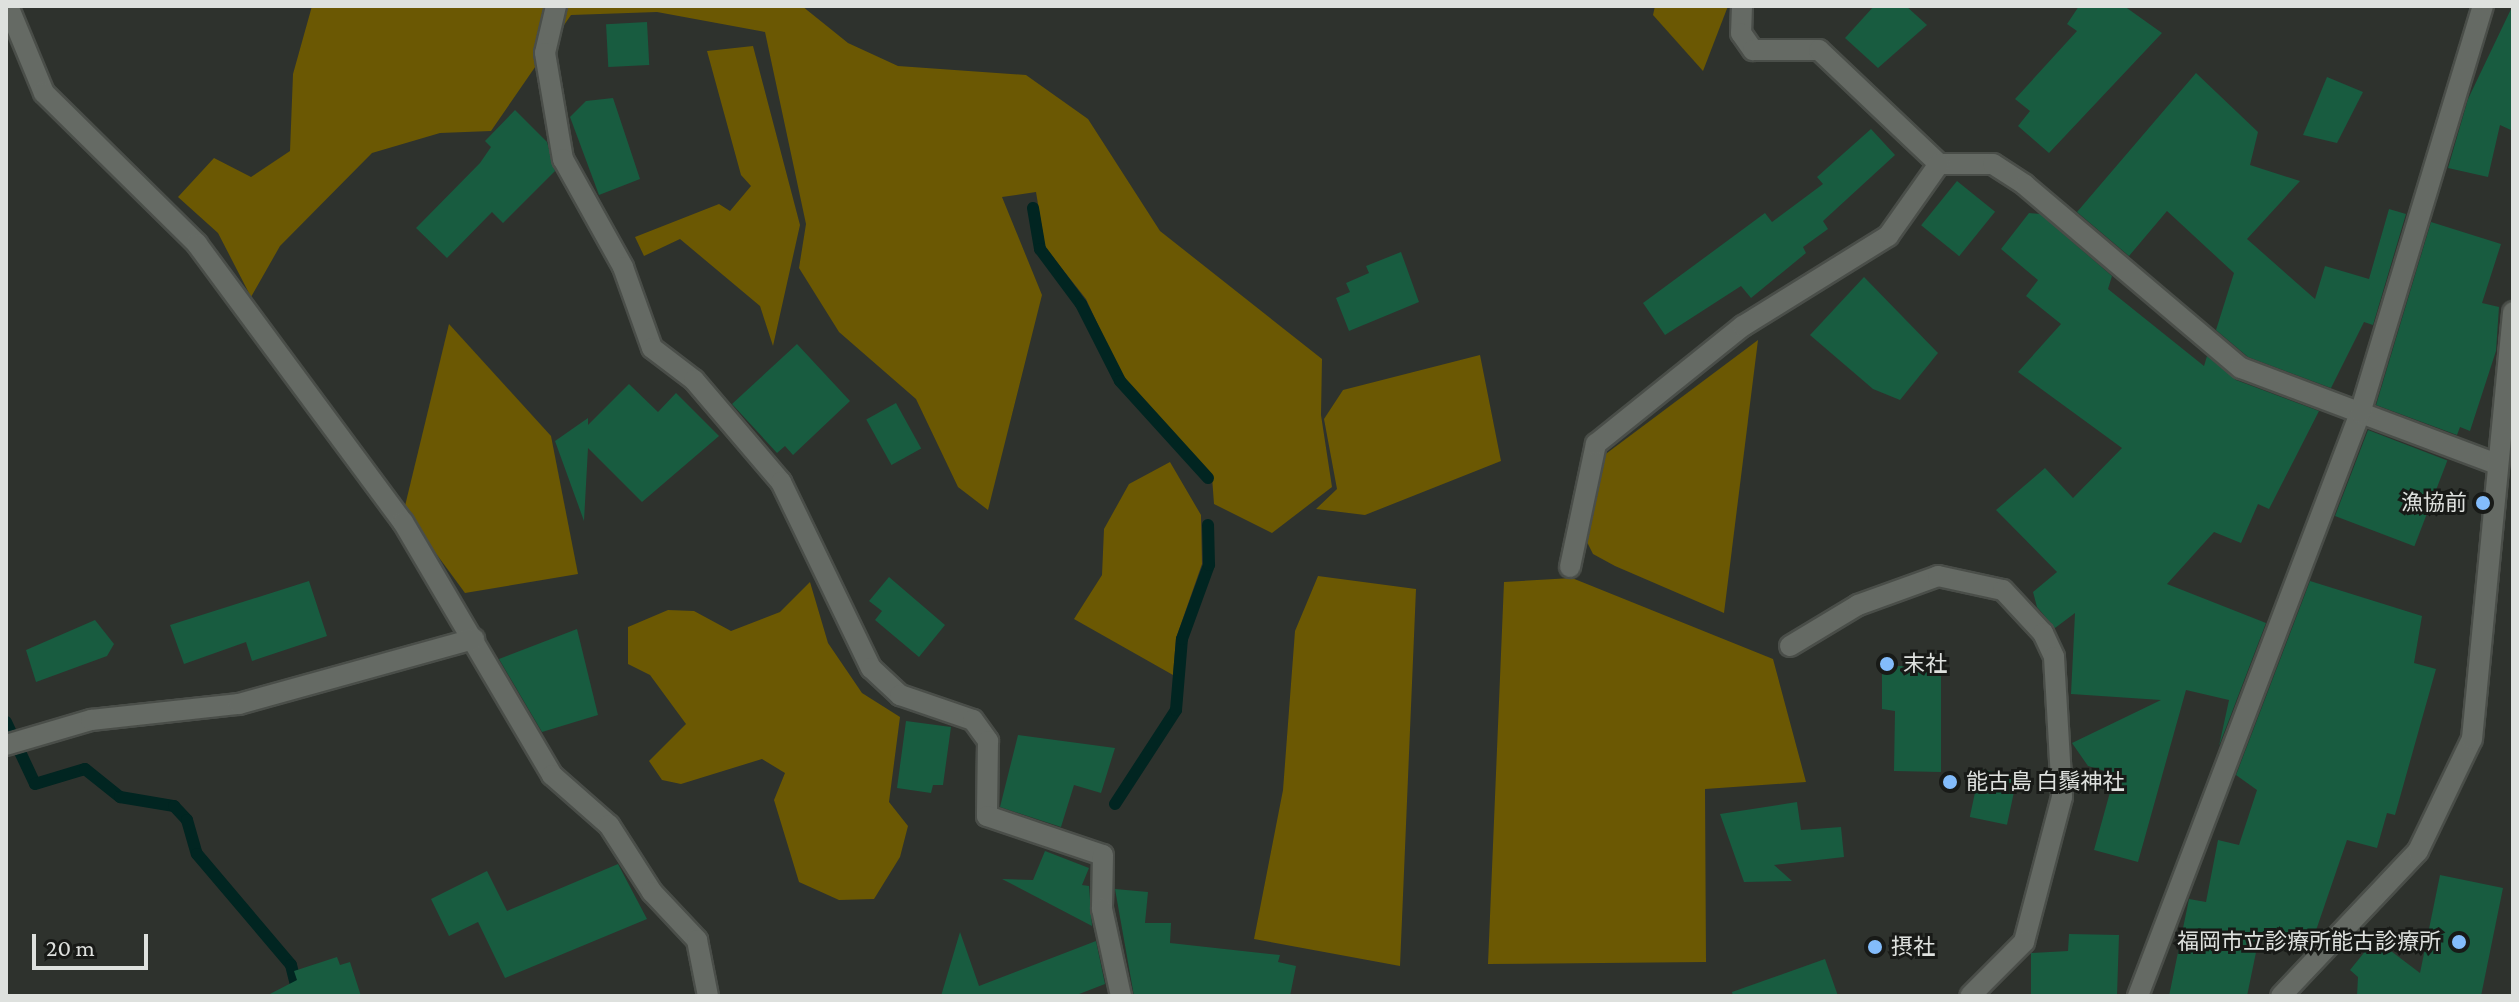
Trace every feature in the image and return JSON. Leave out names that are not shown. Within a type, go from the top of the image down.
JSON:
[{"type":"street","points":[[8,6],[44,93],[197,244],[403,522],[552,775],[609,825],[652,892],[697,940],[708,996]]},
{"type":"street","points":[[556,6],[545,53],[563,159],[623,267],[652,348],[704,391],[781,482],[871,668],[900,695],[973,720],[988,741],[987,816],[1103,855],[1102,909],[1121,996]]},
{"type":"street","points":[[1742,6],[1741,33],[1753,50],[1819,50],[1939,164],[1993,164],[2241,368],[2496,464]]},
{"type":"street","points":[[2138,996],[2360,413],[2483,6]]},
{"type":"street","points":[[1570,567],[1596,444],[1743,326],[1888,236],[1939,164]]},
{"type":"street","points":[[2281,996],[2418,851],[2454,786],[2472,739],[2496,464],[2510,379],[2513,312]]},
{"type":"street","points":[[1790,646],[1858,605],[1938,576],[2003,590],[2043,633],[2054,657],[2062,797],[2024,942],[1970,996]]},
{"type":"street","points":[[6,745],[91,720],[239,704],[474,639]]},
{"type":"shaded area","points":[[312,6],[802,6],[848,43],[898,66],[1026,75],[1088,119],[1160,231],[1322,359],[1321,415],[1332,487],[1272,533],[1214,504],[1212,477],[1122,377],[1086,299],[1045,247],[1036,192],[1002,197],[1042,295],[988,510],[958,487],[916,399],[839,332],[799,268],[806,224],[765,32],[657,12],[571,15],[491,131],[440,133],[372,153],[280,246],[251,297],[218,233],[178,197],[214,158],[251,177],[290,151],[293,74]]},
{"type":"shaded area","points":[[1655,6],[1728,6],[1703,71],[1653,15]]},
{"type":"shaded area","points":[[753,46],[800,225],[773,346],[760,306],[680,239],[644,256],[635,237],[719,204],[730,211],[751,186],[741,175],[707,51]]},
{"type":"shaded area","points":[[449,324],[551,436],[578,574],[465,593],[404,510]]},
{"type":"shaded area","points":[[1758,340],[1724,613],[1615,566],[1593,554],[1585,538],[1603,456]]},
{"type":"shaded area","points":[[1480,355],[1501,461],[1365,515],[1316,509],[1337,489],[1324,419],[1343,390]]},
{"type":"shaded area","points":[[1170,462],[1201,515],[1202,564],[1176,638],[1173,675],[1074,619],[1102,575],[1104,529],[1129,484]]},
{"type":"shaded area","points":[[1318,576],[1416,589],[1400,966],[1254,939],[1283,790],[1295,631]]},
{"type":"shaded area","points":[[1572,578],[1773,659],[1806,782],[1705,789],[1706,962],[1488,964],[1504,582]]},
{"type":"shaded area","points":[[810,582],[828,643],[862,693],[900,717],[889,802],[908,826],[900,857],[874,899],[839,900],[799,882],[774,800],[785,773],[762,759],[681,784],[662,780],[649,761],[686,724],[650,675],[628,664],[628,627],[668,610],[694,611],[731,631],[780,612]]},
{"type":"building","points":[[1874,6],[1906,6],[1927,25],[1878,68],[1845,38]]},
{"type":"building","points":[[2079,6],[2124,6],[2162,33],[2049,153],[2018,126],[2030,111],[2015,99],[2077,31],[2067,24]]},
{"type":"building","points":[[2512,7],[2513,131],[2500,125],[2488,177],[2448,168],[2468,99]]},
{"type":"building","points":[[647,22],[649,65],[608,67],[606,24]]},
{"type":"building","points":[[2196,73],[2258,132],[2250,165],[2300,181],[2247,239],[2315,299],[2325,266],[2369,279],[2389,209],[2406,214],[2373,325],[2364,322],[2331,388],[2248,357],[2216,330],[2234,273],[2167,211],[2129,256],[2077,212]]},
{"type":"building","points":[[2327,77],[2363,92],[2337,143],[2303,135]]},
{"type":"building","points":[[613,98],[640,179],[599,195],[570,117],[586,101]]},
{"type":"building","points":[[515,110],[547,142],[555,171],[503,223],[492,212],[447,258],[416,228],[480,163],[491,147],[485,141]]},
{"type":"building","points":[[1871,129],[1895,155],[1823,221],[1828,229],[1803,247],[1806,253],[1751,298],[1741,286],[1665,335],[1643,303],[1765,213],[1772,222],[1823,184],[1817,177]]},
{"type":"building","points":[[1957,181],[1995,212],[1959,256],[1921,225]]},
{"type":"building","points":[[2029,213],[2040,214],[2112,276],[2108,289],[2204,366],[2207,356],[2236,380],[2319,411],[2269,509],[2258,504],[2241,543],[2214,532],[2167,584],[2266,623],[2219,746],[2229,700],[2186,690],[2138,862],[2094,850],[2115,774],[2088,766],[2072,743],[2161,700],[2071,694],[2075,613],[2055,628],[2037,607],[2033,592],[2057,572],[1996,510],[2045,468],[2073,498],[2122,448],[2018,372],[2061,324],[2026,296],[2038,280],[2001,249]]},
{"type":"building","points":[[2431,222],[2501,244],[2482,303],[2499,307],[2496,351],[2470,431],[2460,427],[2457,435],[2376,405]]},
{"type":"building","points":[[1401,252],[1419,302],[1349,331],[1336,298],[1350,292],[1346,283],[1369,273],[1366,266]]},
{"type":"building","points":[[1864,277],[1938,353],[1900,400],[1873,389],[1810,335]]},
{"type":"building","points":[[797,344],[850,401],[793,455],[785,446],[777,453],[732,404]]},
{"type":"building","points":[[629,384],[658,412],[676,393],[719,436],[642,502],[588,448],[584,521],[555,441],[588,418],[588,425]]},
{"type":"building","points":[[896,403],[921,448],[891,465],[866,419]]},
{"type":"building","points":[[2368,430],[2447,460],[2414,546],[2335,516]]},
{"type":"building","points":[[889,577],[945,625],[919,657],[875,620],[882,611],[869,601]]},
{"type":"building","points":[[309,581],[327,636],[252,661],[246,642],[184,664],[170,625]]},
{"type":"building","points":[[2310,581],[2422,616],[2414,663],[2436,669],[2395,815],[2387,813],[2377,848],[2347,840],[2311,945],[2260,933],[2247,996],[2169,996],[2189,899],[2206,902],[2218,840],[2239,845],[2257,790],[2236,775]]},
{"type":"building","points":[[95,620],[114,644],[107,656],[36,682],[26,650]]},
{"type":"building","points":[[577,629],[598,715],[542,732],[499,659]]},
{"type":"building","points":[[1882,666],[1941,666],[1941,772],[1894,771],[1895,711],[1882,709]]},
{"type":"building","points":[[906,721],[951,727],[943,785],[933,785],[931,793],[897,788]]},
{"type":"building","points":[[1018,735],[1115,748],[1101,793],[1074,785],[1061,827],[1000,807]]},
{"type":"building","points":[[1980,769],[2017,777],[2007,825],[1970,817]]},
{"type":"building","points":[[1797,802],[1801,830],[1841,827],[1844,857],[1774,865],[1792,881],[1744,882],[1720,814]]},
{"type":"building","points":[[1045,851],[1089,868],[1082,885],[1089,886],[1092,926],[1002,879],[1033,880]]},
{"type":"building","points":[[618,864],[647,919],[505,978],[478,922],[449,936],[431,899],[487,871],[507,911]]},
{"type":"building","name":"福岡市立診療所能古診療所","points":[[2440,875],[2503,888],[2481,996],[2357,996],[2358,977],[2350,970],[2375,939],[2420,973]]},
{"type":"building","points":[[1115,889],[1148,892],[1145,923],[1171,923],[1170,943],[1280,955],[1278,962],[1296,966],[1290,996],[1134,996]]},
{"type":"building","points":[[960,932],[979,986],[1096,941],[1105,984],[1074,996],[941,996]]},
{"type":"building","points":[[2069,934],[2119,935],[2117,996],[2031,996],[2031,953],[2068,951]]},
{"type":"building","points":[[337,957],[340,965],[350,962],[361,996],[266,996],[297,980],[294,971]]},
{"type":"building","points":[[1825,959],[1838,996],[1733,996],[1732,992]]},
{"type":"waterway","points":[[1033,208],[1040,249],[1081,304],[1120,381],[1208,478]]},
{"type":"waterway","points":[[1115,804],[1176,710],[1182,639],[1209,565],[1208,525]]},
{"type":"waterway","points":[[6,722],[35,784],[85,769],[120,797],[174,806],[187,820],[197,854],[291,965],[299,996]]},
{"type":"place","name":"漁協前","points":[[2483,503]]},
{"type":"place","name":"末社","points":[[1887,664]]},
{"type":"place","name":"能古島 白鬚神社","points":[[1950,782]]},
{"type":"place","name":"福岡市立診療所能古診療所","points":[[2459,942]]},
{"type":"place","name":"摂社","points":[[1875,947]]}]
